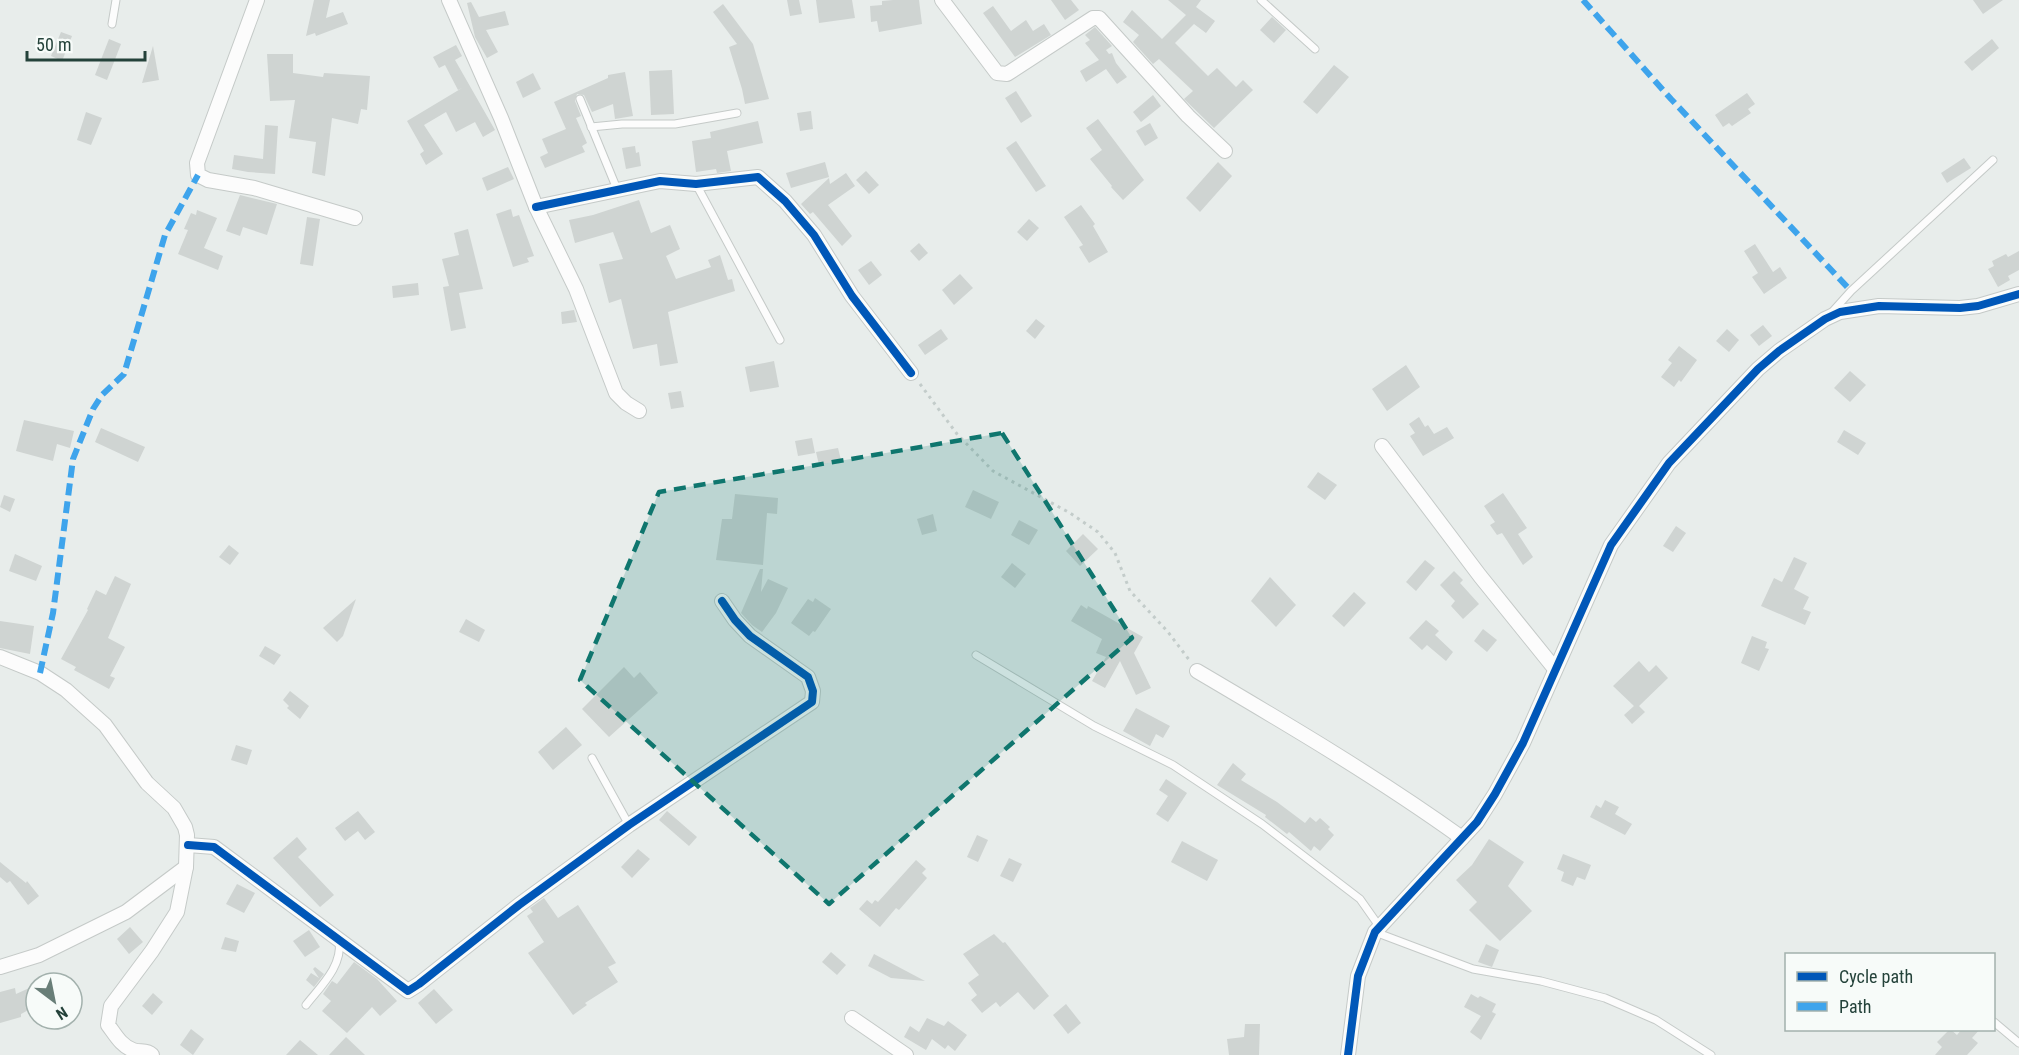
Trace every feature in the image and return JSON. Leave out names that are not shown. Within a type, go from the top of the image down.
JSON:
[{"type":"street","points":[[257,0],[197,163],[198,175],[208,180],[254,188],[355,218]]},
{"type":"street","points":[[449,0],[501,118],[536,207],[576,290],[616,393],[639,411]]},
{"type":"street","points":[[942,0],[996,73],[1007,74],[1093,18],[1099,18],[1188,116],[1225,151]]},
{"type":"street","points":[[536,207],[660,181],[696,184],[758,177],[785,201],[814,235],[852,296],[911,373]]},
{"type":"street","points":[[1348,1055],[1358,976],[1377,929],[1477,822],[1523,743],[1611,545],[1669,463],[1758,369],[1779,351],[1840,312],[1879,306],[1960,308],[1978,306],[2019,294]]},
{"type":"street","points":[[1382,446],[1480,576],[1555,669]]},
{"type":"street","points":[[188,844],[214,847],[408,991],[519,905],[629,825],[812,702],[813,691],[808,676],[750,636],[722,602]]},
{"type":"street","points":[[0,657],[40,673],[66,690],[105,725],[147,783],[174,808],[185,827],[188,844],[186,867],[177,912],[152,951],[111,1006],[108,1025],[120,1042],[133,1050],[148,1051],[152,1055]]},
{"type":"street","points":[[1197,671],[1293,727],[1410,801],[1462,838]]},
{"type":"street","points":[[0,966],[39,955],[126,912],[186,867]]},
{"type":"street","points":[[852,1018],[906,1055]]},
{"type":"lane","points":[[112,24],[116,0]]},
{"type":"lane","points":[[1261,0],[1315,49]]},
{"type":"lane","points":[[580,99],[616,189]]},
{"type":"lane","points":[[591,127],[622,124],[675,124],[737,113]]},
{"type":"lane","points":[[1826,319],[1851,291],[1993,160]]},
{"type":"lane","points":[[696,184],[780,340]]},
{"type":"lane","points":[[976,655],[1094,726],[1173,765],[1252,818],[1359,899],[1377,929],[1473,969],[1541,981],[1605,998],[1656,1020],[1711,1055]]},
{"type":"lane","points":[[592,758],[629,825]]},
{"type":"lane","points":[[306,1005],[336,964],[341,953],[338,939]]},
{"type":"lane","points":[[1995,1023],[2019,1043]]},
{"type":"path","points":[[911,373],[957,434],[993,471],[1070,513],[1098,532],[1115,553],[1130,591],[1168,632],[1197,671]]},
{"type":"highlighted area","points":[[1002,433],[1132,638],[829,904],[580,680],[659,492]]},
{"type":"building","points":[[314,0],[330,0],[326,18],[343,12],[348,24],[316,36],[315,33],[306,36]]},
{"type":"building","points":[[787,0],[799,0],[802,14],[790,16]]},
{"type":"building","points":[[816,0],[852,0],[855,18],[819,23]]},
{"type":"building","points":[[919,0],[922,24],[879,32],[877,21],[871,22],[870,6],[882,5],[882,1]]},
{"type":"building","points":[[1051,0],[1071,0],[1079,10],[1065,20]]},
{"type":"building","points":[[1168,0],[1201,0],[1196,7],[1215,21],[1206,33],[1194,24],[1175,43],[1208,76],[1217,68],[1236,87],[1243,80],[1253,90],[1214,128],[1184,99],[1193,91],[1159,59],[1153,64],[1133,42],[1139,35],[1123,22],[1132,10],[1162,39],[1186,15]]},
{"type":"building","points":[[1973,0],[2003,0],[1983,14]]},
{"type":"building","points":[[471,2],[479,17],[505,11],[509,25],[486,30],[498,52],[487,58],[475,37],[467,3]]},
{"type":"building","points":[[723,4],[753,44],[769,99],[745,104],[729,47],[737,44],[713,12]]},
{"type":"building","points":[[993,6],[1011,31],[1026,20],[1033,31],[1044,24],[1051,35],[1015,57],[983,13]]},
{"type":"building","points":[[1272,17],[1286,30],[1274,43],[1260,30]]},
{"type":"building","points":[[1095,27],[1112,46],[1106,50],[1109,54],[1112,53],[1116,63],[1127,77],[1117,84],[1106,69],[1086,82],[1080,71],[1099,60],[1085,43],[1090,40],[1085,35]]},
{"type":"building","points":[[61,32],[72,36],[62,61],[51,56]]},
{"type":"building","points":[[109,39],[121,44],[107,80],[95,75]]},
{"type":"building","points":[[1992,39],[1999,48],[1972,71],[1964,62]]},
{"type":"building","points":[[456,45],[462,56],[455,60],[495,130],[483,137],[475,122],[456,132],[446,112],[424,125],[443,154],[426,165],[420,154],[424,151],[407,121],[462,88],[458,90],[445,65],[439,68],[433,57]]},
{"type":"building","points":[[153,46],[159,80],[142,83]]},
{"type":"building","points":[[267,54],[293,54],[293,73],[323,77],[324,73],[370,76],[367,110],[361,109],[358,124],[332,118],[325,176],[312,173],[316,142],[289,138],[295,100],[270,101]]},
{"type":"building","points":[[1334,65],[1349,77],[1317,114],[1303,102]]},
{"type":"building","points":[[672,70],[674,114],[651,115],[649,71]]},
{"type":"building","points":[[625,72],[633,116],[615,119],[613,104],[592,112],[584,95],[577,94],[575,101],[581,116],[576,118],[587,143],[582,146],[585,152],[545,168],[540,157],[548,153],[542,139],[566,129],[554,102],[608,78],[608,75]]},
{"type":"building","points":[[533,73],[541,89],[523,98],[516,82]]},
{"type":"building","points":[[1016,91],[1032,116],[1021,123],[1005,98]]},
{"type":"building","points":[[1747,93],[1755,104],[1748,109],[1751,113],[1732,126],[1729,123],[1723,127],[1715,115]]},
{"type":"building","points":[[1153,95],[1161,106],[1141,122],[1133,112]]},
{"type":"building","points":[[811,111],[813,129],[800,131],[797,113]]},
{"type":"building","points":[[86,112],[102,118],[91,145],[77,140]]},
{"type":"building","points":[[1098,119],[1144,180],[1123,200],[1090,159],[1102,150],[1086,128]]},
{"type":"building","points":[[758,121],[763,143],[727,151],[731,171],[717,173],[716,169],[696,172],[692,141],[711,138],[710,132]]},
{"type":"building","points":[[1150,123],[1158,138],[1145,146],[1136,131]]},
{"type":"building","points":[[265,125],[278,126],[275,174],[232,169],[234,155],[263,159]]},
{"type":"building","points":[[1016,141],[1046,186],[1036,192],[1006,148]]},
{"type":"building","points":[[635,146],[636,153],[639,152],[641,166],[626,169],[622,148]]},
{"type":"building","points":[[1964,158],[1971,168],[1947,183],[1941,173]]},
{"type":"building","points":[[825,162],[829,177],[791,188],[786,173]]},
{"type":"building","points":[[1218,162],[1232,176],[1200,212],[1186,198]]},
{"type":"building","points":[[508,167],[514,179],[487,191],[482,178]]},
{"type":"building","points":[[866,171],[879,185],[869,194],[856,180]]},
{"type":"building","points":[[846,173],[855,186],[828,205],[852,236],[842,246],[813,212],[810,214],[801,204],[829,178],[830,184]]},
{"type":"building","points":[[240,195],[277,204],[267,235],[243,227],[240,236],[226,231]]},
{"type":"building","points":[[639,200],[651,233],[670,225],[680,249],[666,256],[676,279],[711,267],[708,260],[720,255],[728,280],[732,279],[735,291],[668,312],[678,363],[660,366],[657,344],[633,349],[621,299],[609,303],[599,264],[623,259],[613,232],[575,243],[569,220]]},
{"type":"building","points":[[1081,205],[1095,224],[1093,226],[1108,252],[1089,263],[1079,247],[1083,245],[1064,217]]},
{"type":"building","points":[[511,209],[513,217],[519,215],[534,256],[527,258],[529,262],[513,267],[496,214]]},
{"type":"building","points":[[197,210],[217,218],[204,248],[223,256],[218,270],[178,254],[188,230],[184,229],[191,213],[196,215]]},
{"type":"building","points":[[307,217],[320,219],[313,266],[300,264]]},
{"type":"building","points":[[1029,219],[1039,228],[1027,241],[1017,232]]},
{"type":"building","points":[[468,229],[483,289],[459,293],[466,328],[451,331],[443,287],[449,286],[442,259],[459,255],[454,233]]},
{"type":"building","points":[[919,243],[928,253],[919,261],[910,251]]},
{"type":"building","points":[[1755,244],[1773,272],[1780,267],[1787,278],[1764,294],[1752,277],[1758,273],[1744,251]]},
{"type":"building","points":[[2019,251],[2019,270],[2008,276],[2010,280],[1998,287],[1988,269],[1994,266],[1992,261],[2006,254],[2008,257]]},
{"type":"building","points":[[871,261],[882,275],[869,285],[858,270]]},
{"type":"building","points":[[960,274],[973,288],[954,305],[942,290]]},
{"type":"building","points":[[418,283],[419,295],[393,298],[392,286]]},
{"type":"building","points":[[574,310],[577,322],[562,324],[561,312]]},
{"type":"building","points":[[1036,319],[1045,326],[1035,339],[1026,331]]},
{"type":"building","points":[[1763,325],[1772,336],[1759,346],[1750,335]]},
{"type":"building","points":[[941,329],[948,339],[925,355],[918,345]]},
{"type":"building","points":[[1727,329],[1739,340],[1729,352],[1716,341]]},
{"type":"building","points":[[1679,346],[1697,360],[1681,382],[1679,380],[1674,387],[1661,377],[1672,363],[1668,360]]},
{"type":"building","points":[[774,361],[779,387],[750,392],[745,367]]},
{"type":"building","points":[[1406,365],[1420,387],[1387,411],[1372,389]]},
{"type":"building","points":[[1850,371],[1866,385],[1850,402],[1834,388]]},
{"type":"building","points":[[681,391],[684,407],[671,409],[668,393]]},
{"type":"building","points":[[1419,417],[1425,427],[1428,425],[1434,434],[1447,427],[1454,438],[1423,456],[1410,436],[1415,433],[1409,424]]},
{"type":"building","points":[[24,420],[74,431],[70,448],[57,444],[53,461],[16,451]]},
{"type":"building","points":[[101,428],[145,447],[138,462],[95,442]]},
{"type":"building","points":[[1844,430],[1866,443],[1858,455],[1837,442]]},
{"type":"building","points":[[812,438],[815,453],[798,456],[795,441]]},
{"type":"building","points":[[838,448],[841,460],[819,465],[816,452]]},
{"type":"building","points":[[1318,472],[1337,485],[1325,500],[1307,487]]},
{"type":"building","points":[[973,490],[999,502],[991,519],[965,507]]},
{"type":"building","points":[[1503,493],[1527,528],[1518,534],[1533,557],[1523,565],[1502,533],[1497,535],[1490,525],[1495,522],[1484,506]]},
{"type":"building","points":[[735,494],[778,498],[777,514],[767,513],[763,565],[716,560],[722,519],[732,519]]},
{"type":"building","points":[[4,495],[15,499],[10,512],[0,507]]},
{"type":"building","points":[[933,514],[937,531],[922,535],[917,519]]},
{"type":"building","points":[[1019,520],[1038,530],[1029,545],[1011,535]]},
{"type":"building","points":[[1676,526],[1686,533],[1673,552],[1663,546]]},
{"type":"building","points":[[1083,534],[1098,549],[1080,566],[1066,551]]},
{"type":"building","points":[[229,545],[239,553],[230,565],[219,557]]},
{"type":"building","points":[[15,554],[42,566],[36,581],[9,571]]},
{"type":"building","points":[[1794,557],[1807,563],[1794,589],[1809,597],[1803,609],[1811,612],[1805,625],[1761,606],[1774,578],[1782,582]]},
{"type":"building","points":[[1425,560],[1435,568],[1416,591],[1406,582]]},
{"type":"building","points":[[1012,563],[1026,574],[1015,588],[1001,577]]},
{"type":"building","points":[[760,569],[763,569],[761,592],[768,579],[788,588],[776,613],[762,632],[741,613]]},
{"type":"building","points":[[1454,571],[1463,580],[1460,583],[1479,604],[1463,619],[1451,606],[1455,601],[1440,585]]},
{"type":"building","points":[[115,576],[131,584],[108,638],[125,647],[110,676],[115,678],[109,689],[74,670],[76,667],[61,659],[88,610],[96,590],[106,595]]},
{"type":"building","points":[[1270,577],[1296,605],[1276,627],[1251,601]]},
{"type":"building","points":[[1354,592],[1366,603],[1344,627],[1332,616]]},
{"type":"building","points":[[815,598],[831,609],[815,632],[813,631],[809,636],[791,623],[808,599],[813,602]]},
{"type":"building","points":[[356,599],[343,636],[337,642],[323,628]]},
{"type":"building","points":[[1081,605],[1087,609],[1088,606],[1143,637],[1134,653],[1151,688],[1136,695],[1120,661],[1105,688],[1092,681],[1106,657],[1096,653],[1102,639],[1071,621]]},
{"type":"building","points":[[466,619],[485,630],[479,642],[459,632]]},
{"type":"building","points":[[1426,620],[1439,631],[1435,635],[1453,652],[1446,661],[1427,645],[1422,650],[1409,638]]},
{"type":"building","points":[[0,621],[34,626],[30,654],[0,648]]},
{"type":"building","points":[[1483,629],[1497,640],[1487,652],[1474,641]]},
{"type":"building","points":[[1752,636],[1767,642],[1765,648],[1769,649],[1759,671],[1741,663]]},
{"type":"building","points":[[265,646],[281,655],[274,665],[259,656]]},
{"type":"building","points":[[1639,661],[1649,672],[1656,665],[1668,678],[1639,706],[1645,712],[1632,724],[1624,715],[1634,706],[1613,686]]},
{"type":"building","points":[[624,667],[634,678],[640,672],[658,693],[609,737],[582,709]]},
{"type":"building","points":[[290,691],[309,706],[300,719],[287,708],[289,706],[283,700]]},
{"type":"building","points":[[1136,708],[1170,726],[1163,738],[1156,734],[1150,746],[1123,731]]},
{"type":"building","points":[[566,727],[582,745],[553,770],[538,752]]},
{"type":"building","points":[[236,745],[252,750],[247,765],[231,760]]},
{"type":"building","points":[[1233,763],[1246,774],[1241,780],[1277,802],[1305,823],[1310,817],[1316,822],[1320,818],[1330,827],[1328,829],[1334,835],[1320,851],[1314,846],[1311,851],[1289,832],[1287,834],[1265,817],[1266,815],[1217,785]]},
{"type":"building","points":[[1166,779],[1187,793],[1168,822],[1156,814],[1168,796],[1159,790]]},
{"type":"building","points":[[1605,800],[1619,807],[1615,814],[1632,824],[1625,835],[1590,817],[1596,805],[1601,808]]},
{"type":"building","points":[[358,811],[375,832],[365,840],[358,831],[345,841],[335,828]]},
{"type":"building","points":[[667,811],[697,837],[689,846],[659,820]]},
{"type":"building","points":[[977,835],[988,840],[978,862],[967,857]]},
{"type":"building","points":[[297,837],[307,849],[298,857],[334,895],[320,907],[273,858]]},
{"type":"building","points":[[1489,839],[1524,862],[1508,886],[1532,911],[1500,941],[1469,910],[1477,902],[1456,880],[1472,865]]},
{"type":"building","points":[[1182,841],[1218,860],[1207,881],[1171,862]]},
{"type":"building","points":[[638,849],[650,859],[632,878],[621,867]]},
{"type":"building","points":[[1563,854],[1591,865],[1585,880],[1577,877],[1573,886],[1561,881],[1564,872],[1557,869]]},
{"type":"building","points":[[1009,858],[1022,864],[1013,882],[1000,876]]},
{"type":"building","points":[[916,860],[926,869],[922,873],[927,878],[899,910],[896,908],[880,927],[859,909],[867,900],[872,904],[875,900],[878,902]]},
{"type":"building","points":[[0,862],[26,883],[27,881],[39,896],[28,905],[10,881],[7,883],[0,877]]},
{"type":"building","points":[[237,884],[255,893],[244,913],[226,904]]},
{"type":"building","points":[[544,898],[558,918],[578,905],[616,963],[608,967],[618,982],[585,1003],[587,1005],[573,1015],[528,953],[544,942],[527,916],[533,912],[530,908]]},
{"type":"building","points":[[130,927],[143,942],[129,954],[117,939]]},
{"type":"building","points":[[309,930],[320,947],[305,957],[293,941]]},
{"type":"building","points":[[994,934],[1003,943],[1005,942],[1049,996],[1034,1010],[1018,992],[1000,1007],[996,1002],[982,1013],[971,1000],[977,995],[968,983],[979,975],[963,954]]},
{"type":"building","points":[[225,937],[239,941],[236,952],[221,949]]},
{"type":"building","points":[[1486,944],[1499,950],[1492,967],[1478,962]]},
{"type":"building","points":[[831,952],[846,965],[837,975],[822,962]]},
{"type":"building","points":[[874,954],[925,981],[891,978],[868,966]]},
{"type":"building","points":[[354,962],[377,979],[397,1001],[380,1016],[372,1007],[347,1033],[322,1011],[331,1001],[323,994],[332,981],[337,984]]},
{"type":"building","points":[[315,967],[324,974],[314,987],[306,980],[311,973],[319,978],[313,969]]},
{"type":"building","points":[[15,988],[16,994],[24,990],[24,1012],[21,1017],[0,1023],[0,992]]},
{"type":"building","points":[[434,989],[453,1010],[436,1024],[418,1003]]},
{"type":"building","points":[[153,993],[163,1002],[152,1015],[142,1006]]},
{"type":"building","points":[[1471,994],[1496,1004],[1492,1012],[1496,1014],[1481,1040],[1470,1032],[1481,1016],[1464,1007]]},
{"type":"building","points":[[1066,1004],[1081,1023],[1068,1034],[1053,1015]]},
{"type":"building","points":[[927,1018],[944,1026],[948,1021],[967,1035],[955,1051],[948,1045],[945,1049],[932,1039],[926,1050],[904,1037],[910,1026],[919,1032]]},
{"type":"building","points":[[1245,1024],[1260,1024],[1259,1055],[1229,1055],[1227,1039],[1244,1037]]},
{"type":"building","points":[[191,1029],[204,1039],[193,1055],[180,1045]]},
{"type":"building","points":[[1948,1031],[1957,1035],[1960,1031],[1978,1031],[1972,1038],[1978,1043],[1967,1055],[1935,1055],[1942,1047],[1937,1042]]},
{"type":"building","points":[[346,1037],[365,1055],[329,1055]]},
{"type":"building","points":[[300,1040],[318,1055],[286,1055]]},
{"type":"marked path","points":[[1583,0],[1671,99],[1851,291]]},
{"type":"marked path","points":[[40,673],[53,613],[73,459],[93,409],[102,395],[124,374],[165,235],[198,175]]},
{"type":"cycle path","points":[[536,207],[660,181],[696,184],[758,177],[785,201],[814,235],[852,296],[911,373]]},
{"type":"cycle path","points":[[1348,1055],[1358,976],[1375,932],[1477,822],[1495,794],[1523,743],[1611,545],[1669,463],[1758,369],[1779,351],[1825,319],[1840,312],[1879,306],[1960,308],[1978,306],[2019,294]]},
{"type":"cycle path","points":[[188,845],[214,847],[408,991],[519,905],[629,825],[812,702],[813,691],[808,677],[750,636],[722,601]]}]
